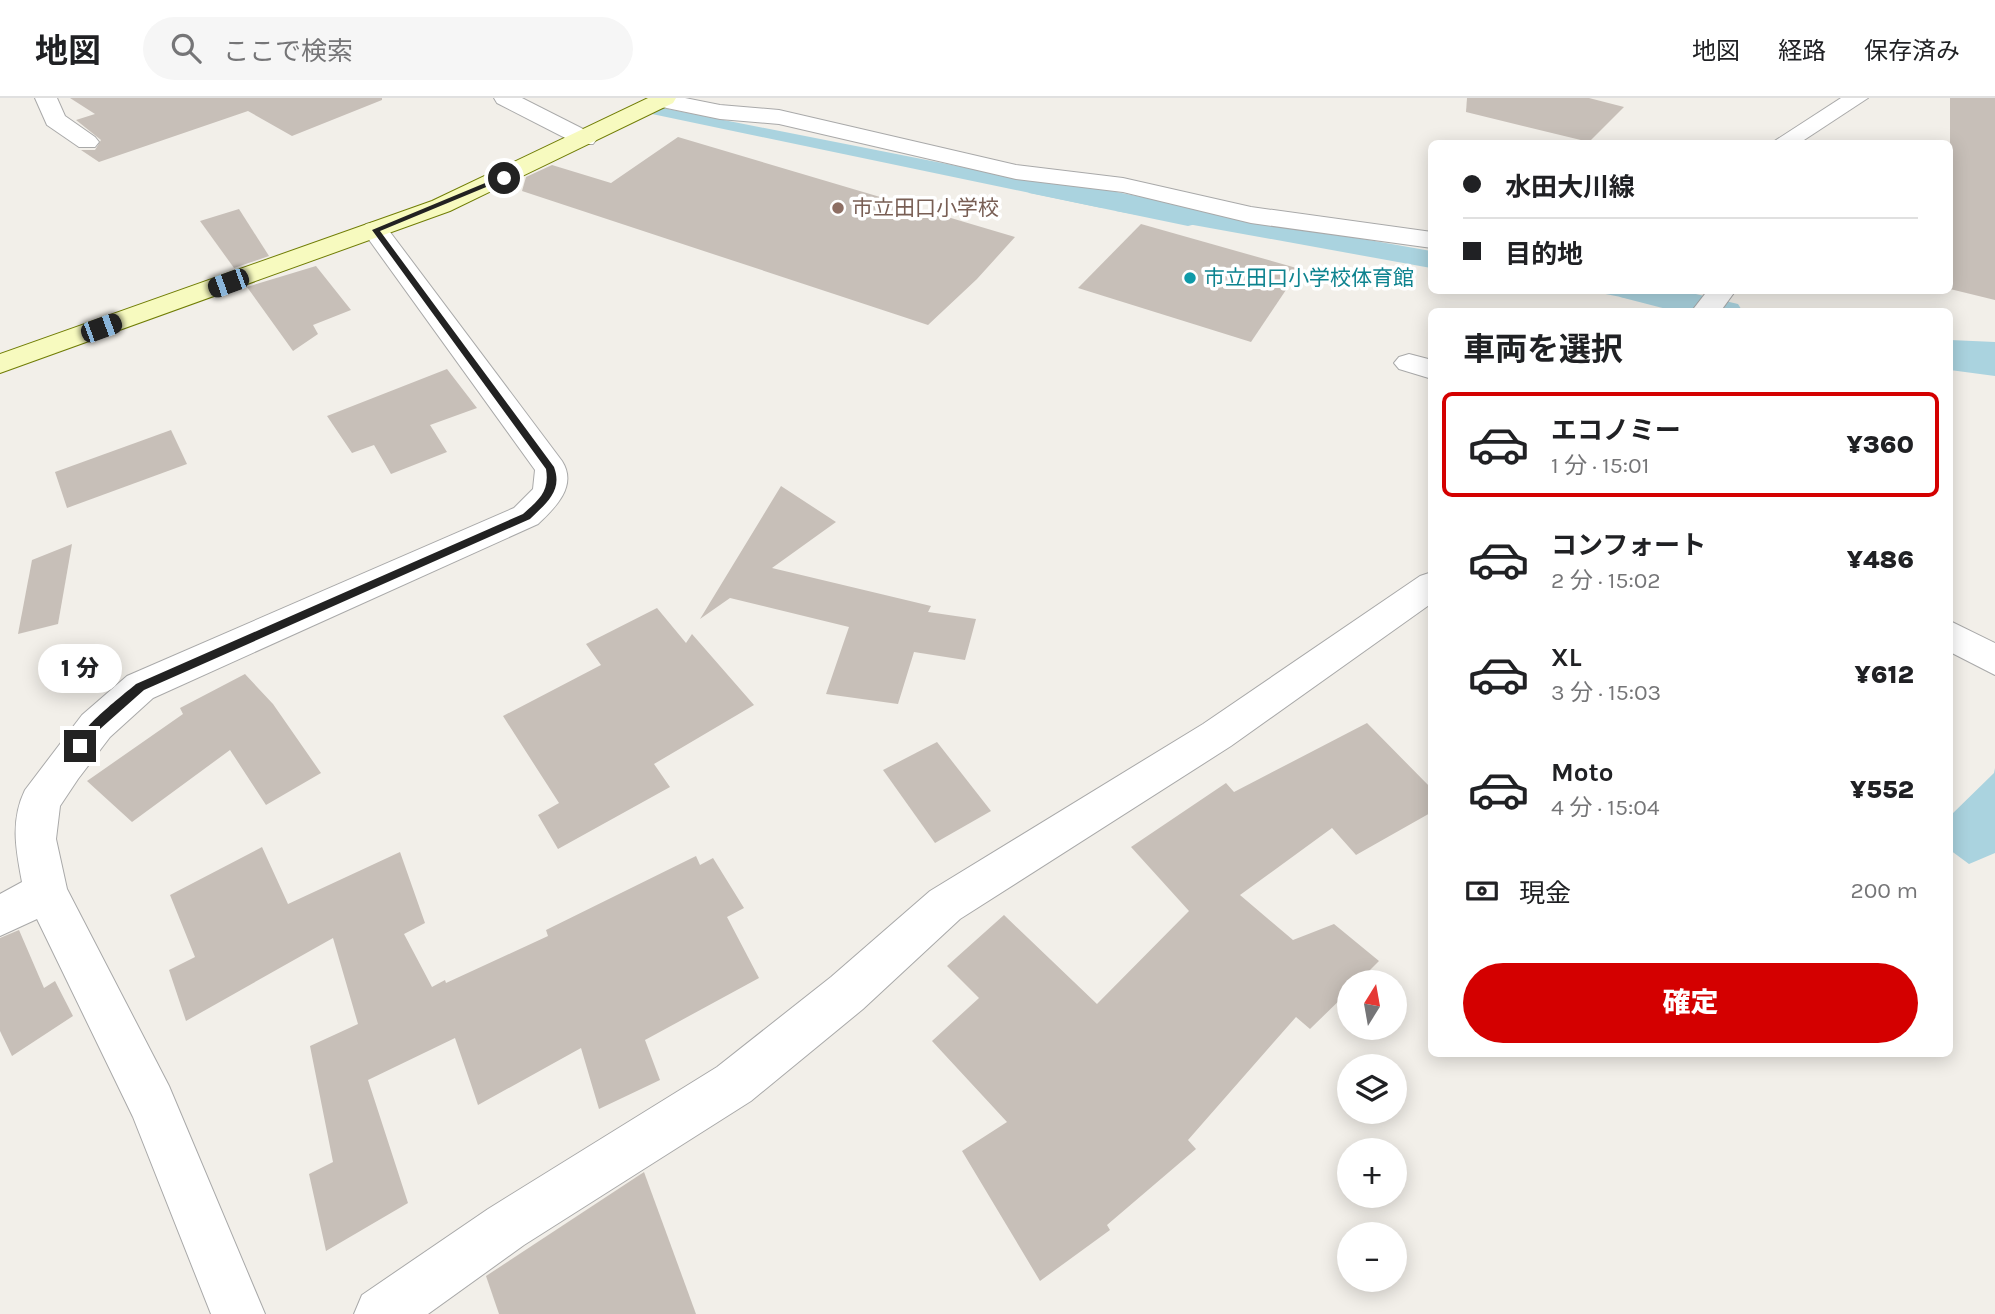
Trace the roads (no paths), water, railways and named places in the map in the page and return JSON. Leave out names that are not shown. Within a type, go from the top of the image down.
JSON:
[{"type":"main road","points":[[0,364],[441,206],[585,139],[663,99]]},
{"type":"street","points":[[46,98],[55,120],[87,142]]},
{"type":"street","points":[[505,98],[585,139]]},
{"type":"street","points":[[1788,140],[1857,98]]},
{"type":"street","points":[[663,99],[720,112],[779,117],[1016,172],[1123,185],[1251,215],[1428,239]]},
{"type":"street","points":[[238,1314],[152,1104],[46,892],[35,839],[40,802],[96,726],[140,687],[526,516],[549,495],[553,480],[551,469],[375,230]]},
{"type":"street","points":[[381,1314],[506,1227],[734,1084],[847,993],[945,905],[1217,735],[1428,588]]},
{"type":"street","points":[[1953,637],[1995,662]]},
{"type":"street","points":[[0,916],[46,892]]},
{"type":"water","points":[[663,108],[1044,183],[1110,192],[1102,208],[652,114]]},
{"type":"water","points":[[1127,197],[1428,250],[1428,267],[1116,211]]},
{"type":"water","points":[[1605,294],[1677,294],[1693,303],[1689,308]]},
{"type":"water","points":[[1953,340],[1995,342],[1995,376],[1953,370]]},
{"type":"water","points":[[1995,768],[1995,853],[1969,864],[1953,852],[1953,813],[1994,773]]},
{"type":"waterway","points":[[1040,186],[1188,216]]},
{"type":"waterway","points":[[1649,294],[1708,308]]},
{"type":"place","name":"市立田口小学校","points":[[838,208]]},
{"type":"place","name":"市立田口小学校体育館","points":[[1190,278]]}]
